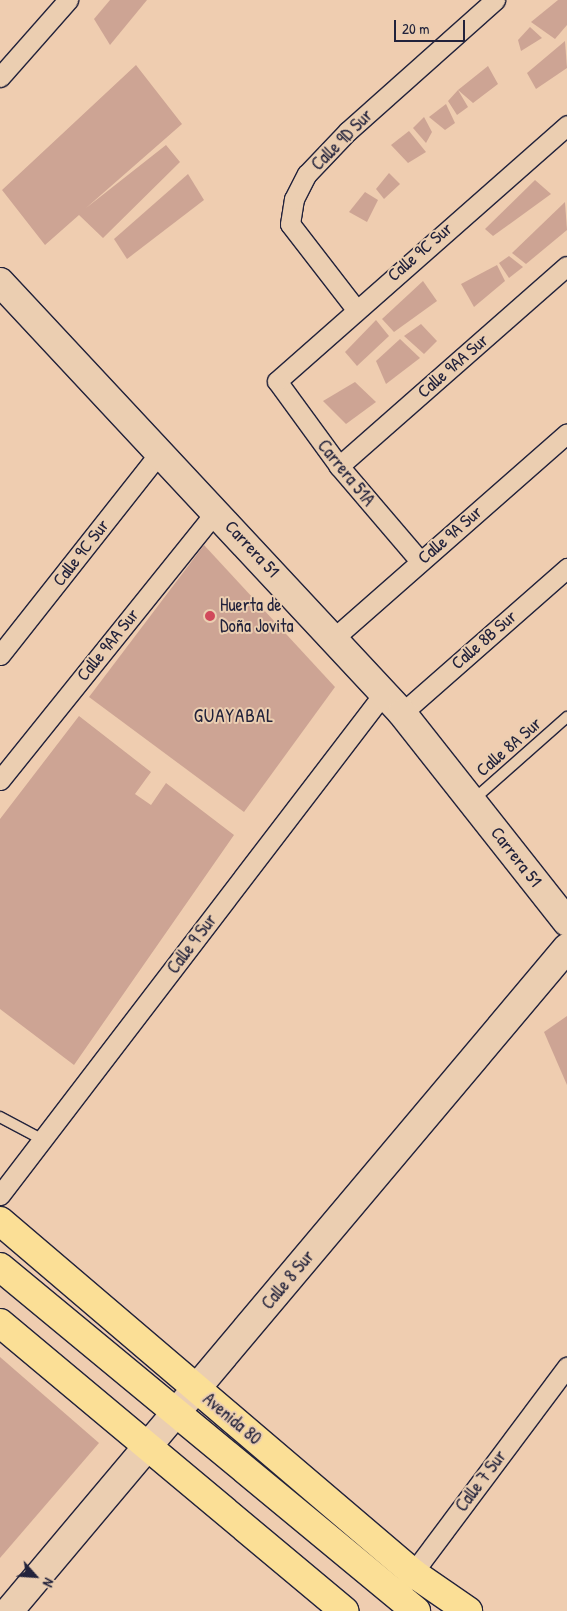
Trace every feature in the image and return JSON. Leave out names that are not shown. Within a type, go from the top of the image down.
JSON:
[{"type":"main road","name":"Avenida 80","points":[[0,1221],[413,1572],[468,1611]]},
{"type":"main road","name":"Avenida 80","points":[[0,1267],[407,1604]]},
{"type":"main road","points":[[0,1323],[344,1611]]},
{"type":"street","points":[[0,77],[68,0]]},
{"type":"street","name":"Calle 9D Sur","points":[[355,308],[290,224],[294,199],[307,174],[348,131],[495,0]]},
{"type":"street","name":"Calle 9C Sur","points":[[277,381],[355,308],[566,129]]},
{"type":"street","name":"Calle 9AA Sur","points":[[339,466],[567,266]]},
{"type":"street","name":"Carrera 51","points":[[0,282],[161,451],[402,713],[567,922]]},
{"type":"street","name":"Carrera 51A","points":[[277,381],[339,466],[420,561]]},
{"type":"street","name":"Calle 9A Sur","points":[[334,638],[567,433]]},
{"type":"street","name":"Calle 9C Sur","points":[[0,655],[161,451]]},
{"type":"street","name":"Calle 9AA Sur","points":[[0,780],[216,511]]},
{"type":"street","name":"Calle 8B Sur","points":[[402,713],[567,568]]},
{"type":"street","name":"Calle 9 Sur","points":[[0,1195],[384,693]]},
{"type":"street","name":"Calle 8 Sur","points":[[9,1611],[567,948]]},
{"type":"street","name":"Calle 7 Sur","points":[[407,1604],[413,1572],[567,1367]]},
{"type":"lane","name":"Calle 8A Sur","points":[[472,801],[567,717]]},
{"type":"lane","points":[[0,1117],[42,1140]]},
{"type":"building","points":[[110,0],[147,0],[110,45],[94,19]]},
{"type":"building","points":[[558,0],[567,0],[567,25],[555,39],[531,22]]},
{"type":"building","points":[[530,27],[542,38],[521,51],[518,40]]},
{"type":"building","points":[[565,41],[567,68],[536,89],[527,73]]},
{"type":"building","points":[[136,65],[182,124],[86,208],[166,145],[180,162],[103,238],[79,215],[45,245],[2,190]]},
{"type":"building","points":[[488,66],[498,84],[473,103],[458,90]]},
{"type":"building","points":[[458,90],[468,107],[457,115],[448,101]]},
{"type":"building","points":[[446,104],[455,123],[445,130],[429,117]]},
{"type":"building","points":[[424,117],[432,132],[426,143],[413,128]]},
{"type":"building","points":[[409,131],[426,152],[408,163],[391,145]]},
{"type":"building","points":[[389,173],[400,184],[384,199],[376,189]]},
{"type":"building","points":[[188,174],[204,200],[127,259],[114,239]]},
{"type":"building","points":[[535,180],[551,194],[493,236],[485,229]]},
{"type":"building","points":[[365,192],[378,200],[367,222],[349,212]]},
{"type":"building","points":[[565,202],[567,230],[526,264],[512,253]]},
{"type":"building","points":[[509,256],[523,267],[509,278],[499,263]]},
{"type":"building","points":[[497,265],[505,281],[474,307],[461,284]]},
{"type":"building","points":[[423,281],[437,301],[394,332],[382,319]]},
{"type":"building","points":[[376,320],[389,336],[357,366],[345,352]]},
{"type":"building","points":[[421,324],[437,341],[424,354],[404,336]]},
{"type":"building","points":[[400,339],[420,358],[386,384],[376,361]]},
{"type":"building","points":[[355,382],[376,402],[346,424],[323,401]]},
{"type":"building","name":"Huerta de Doña Jovita","points":[[204,545],[335,687],[244,812],[89,697]]},
{"type":"building","points":[[79,716],[151,772],[135,794],[151,805],[166,783],[234,835],[74,1065],[0,1009],[0,819]]},
{"type":"building","points":[[567,1016],[567,1085],[544,1032]]},
{"type":"building","points":[[0,1357],[99,1443],[0,1558]]},
{"type":"place","name":"Huerta de Doña Jovita","points":[[210,616]]},
{"type":"district","name":"GUAYABAL","points":[[234,716]]}]
